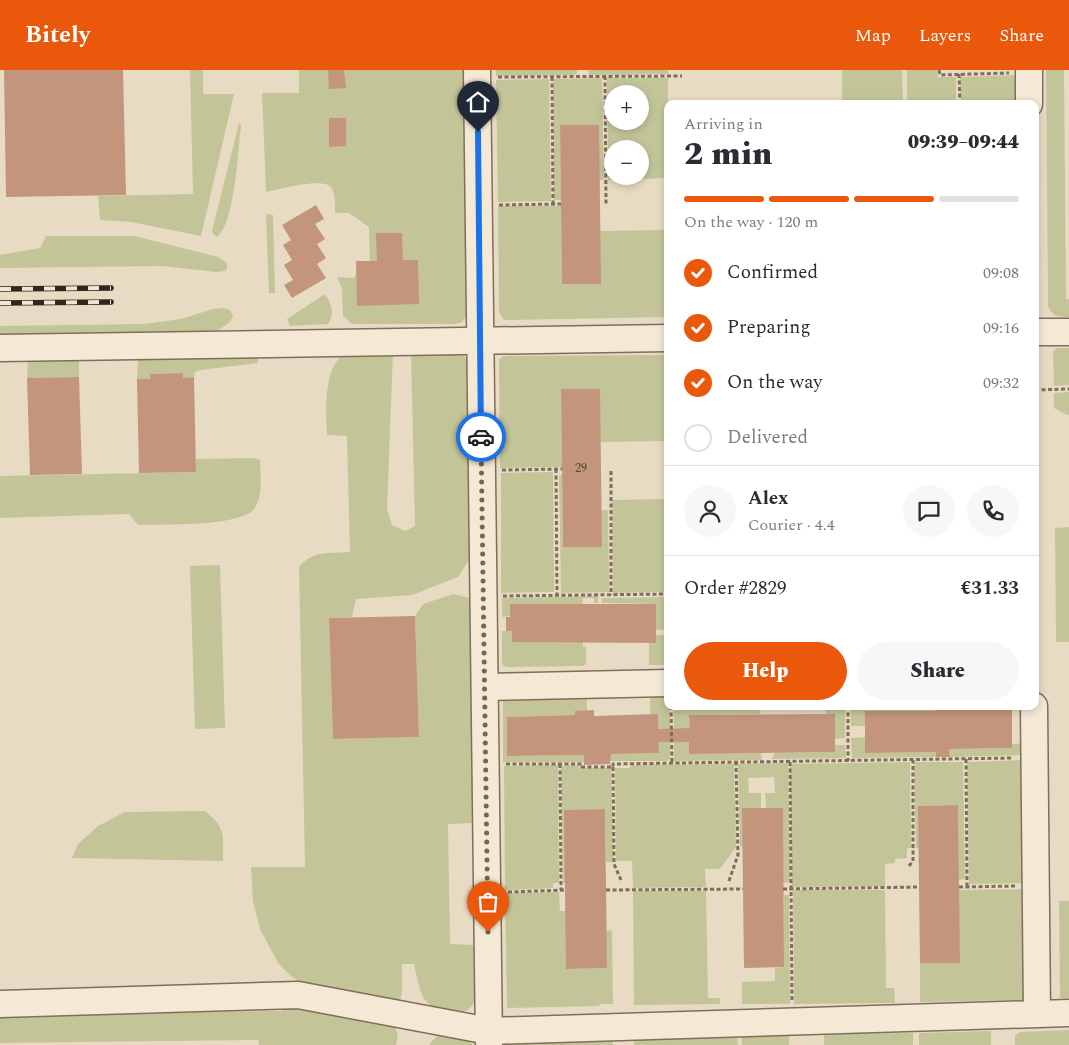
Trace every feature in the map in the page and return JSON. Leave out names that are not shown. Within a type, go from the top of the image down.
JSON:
[{"type":"lane","points":[[1029,71],[1029,100]]},
{"type":"lane","points":[[477,74],[489,1038]]},
{"type":"lane","points":[[1039,332],[1069,332]]},
{"type":"lane","points":[[0,348],[664,338]]},
{"type":"lane","points":[[484,687],[664,683]]},
{"type":"lane","points":[[1034,710],[1037,1013]]},
{"type":"lane","points":[[0,1004],[298,995],[489,1038],[792,1021],[1069,1013]]},
{"type":"path","points":[[940,70],[940,75],[1029,71]]},
{"type":"path","points":[[477,74],[552,77],[682,76]]},
{"type":"path","points":[[959,74],[960,100]]},
{"type":"path","points":[[605,76],[606,206]]},
{"type":"path","points":[[552,77],[553,204]]},
{"type":"path","points":[[479,205],[561,204]]},
{"type":"path","points":[[1039,390],[1069,389]]},
{"type":"path","points":[[556,469],[557,595]]},
{"type":"path","points":[[482,471],[562,469]]},
{"type":"path","points":[[611,471],[611,595]]},
{"type":"path","points":[[484,596],[664,594]]},
{"type":"path","points":[[671,710],[672,763]]},
{"type":"path","points":[[848,710],[848,761]]},
{"type":"path","points":[[486,765],[582,764],[582,768],[613,767],[613,764],[1035,758]]},
{"type":"path","points":[[966,759],[967,887]]},
{"type":"path","points":[[909,866],[913,860],[913,760]]},
{"type":"path","points":[[728,881],[738,855],[736,762]]},
{"type":"path","points":[[790,762],[792,1021]]},
{"type":"path","points":[[487,892],[563,890],[560,764]]},
{"type":"path","points":[[613,767],[614,864],[621,880]]},
{"type":"path","points":[[960,887],[1028,886],[1036,888]]},
{"type":"path","points":[[783,889],[919,887]]},
{"type":"path","points":[[606,890],[743,889]]},
{"type":"green space","points":[[190,70],[203,70],[203,94],[234,94],[201,236],[131,222],[100,220],[98,196],[193,194]]},
{"type":"green space","points":[[299,70],[464,70],[467,315],[462,322],[455,324],[352,324],[343,316],[342,288],[337,277],[353,278],[370,264],[369,227],[349,213],[335,213],[333,192],[330,186],[325,184],[299,185],[266,192],[262,93],[299,93]]},
{"type":"green space","points":[[496,70],[577,70],[577,73],[575,75],[496,76]]},
{"type":"green space","points":[[588,70],[668,70],[668,74],[589,75]]},
{"type":"green space","points":[[842,70],[902,70],[903,100],[842,100]]},
{"type":"green space","points":[[907,70],[937,70],[938,77],[956,77],[956,100],[907,100]]},
{"type":"green space","points":[[1046,70],[1064,70],[1066,299],[1069,299],[1069,317],[1056,315],[1051,312],[1048,306]]},
{"type":"green space","points":[[1019,75],[1019,100],[961,100],[960,77]]},
{"type":"green space","points":[[602,78],[604,180],[599,180],[599,125],[560,125],[561,200],[554,200],[553,79]]},
{"type":"green space","points":[[607,78],[668,78],[668,100],[664,100],[664,178],[649,179],[649,140],[608,140],[608,130],[649,130],[649,85],[607,85]]},
{"type":"green space","points":[[549,79],[551,201],[498,202],[496,80]]},
{"type":"green space","points":[[239,123],[241,126],[232,202],[223,229],[217,237],[212,231]]},
{"type":"green space","points":[[498,206],[561,206],[562,284],[600,231],[664,230],[664,317],[504,320],[499,312]]},
{"type":"green space","points":[[266,214],[273,215],[275,293],[269,293]]},
{"type":"green space","points":[[46,236],[135,236],[218,257],[227,263],[227,269],[216,272],[162,266],[0,268],[0,255],[40,248]]},
{"type":"green space","points":[[325,294],[332,309],[328,324],[290,326],[287,319]]},
{"type":"green space","points":[[223,308],[230,310],[233,316],[230,322],[213,334],[0,336],[0,326],[144,324],[181,319],[213,309]]},
{"type":"green space","points":[[1057,348],[1069,348],[1069,385],[1054,386],[1053,352]]},
{"type":"green space","points":[[393,351],[387,509],[392,525],[405,531],[415,526],[411,352],[463,354],[468,361],[470,558],[458,577],[412,595],[356,599],[352,617],[329,618],[333,739],[419,737],[415,616],[423,604],[453,594],[470,598],[473,823],[448,824],[450,944],[474,945],[475,1002],[467,1010],[459,1012],[441,1010],[427,1002],[420,990],[414,964],[402,964],[402,993],[398,1007],[305,986],[278,963],[260,929],[253,901],[251,867],[305,867],[299,567],[311,557],[323,553],[350,552],[347,436],[327,435],[326,402],[330,376],[340,357],[349,353]]},
{"type":"green space","points":[[258,353],[258,363],[201,370],[195,372],[194,377],[183,378],[183,373],[150,374],[150,379],[137,379],[138,359],[146,355]]},
{"type":"green space","points":[[664,355],[664,441],[600,442],[600,389],[561,389],[562,467],[500,468],[499,360],[503,356]]},
{"type":"green space","points":[[79,360],[79,377],[27,378],[28,361]]},
{"type":"green space","points":[[1069,392],[1069,415],[1067,415],[1054,408],[1054,393]]},
{"type":"green space","points":[[254,458],[260,460],[261,485],[257,504],[246,515],[233,519],[217,522],[138,525],[129,514],[0,518],[0,476],[196,472],[196,459]]},
{"type":"green space","points":[[553,472],[554,592],[501,593],[501,473]]},
{"type":"green space","points":[[559,475],[562,475],[563,547],[602,547],[601,510],[608,510],[609,592],[561,593]]},
{"type":"green space","points":[[664,499],[664,592],[613,593],[612,500]]},
{"type":"green space","points":[[1069,527],[1069,642],[1056,642],[1055,528]]},
{"type":"green space","points":[[220,565],[225,728],[195,729],[190,566]]},
{"type":"green space","points":[[598,596],[598,603],[594,603],[594,598],[583,598],[582,605],[502,617],[502,598]]},
{"type":"green space","points":[[664,597],[664,629],[656,630],[656,604],[602,603],[602,598]]},
{"type":"green space","points":[[502,631],[512,631],[512,642],[583,642],[583,647],[586,647],[586,664],[583,666],[506,667],[502,664]]},
{"type":"green space","points":[[656,635],[664,635],[664,665],[649,665],[649,643],[656,643]]},
{"type":"green space","points":[[650,692],[664,692],[664,710],[670,710],[670,759],[667,761],[610,761],[611,754],[658,753],[658,715],[650,714]]},
{"type":"green space","points":[[587,696],[587,711],[575,711],[575,715],[507,717],[507,756],[584,755],[584,762],[503,762],[503,697]]},
{"type":"green space","points":[[673,710],[760,710],[760,714],[690,715],[690,728],[674,731]]},
{"type":"green space","points":[[826,710],[845,710],[845,738],[835,739],[835,714],[826,714]]},
{"type":"green space","points":[[851,710],[936,711],[865,711],[865,726],[851,726]]},
{"type":"green space","points":[[865,737],[865,753],[936,752],[936,757],[852,758],[851,738]]},
{"type":"green space","points":[[683,739],[684,742],[689,742],[690,754],[761,753],[762,760],[674,761],[674,740]]},
{"type":"green space","points":[[1026,743],[1026,755],[950,757],[949,749],[1012,748],[1012,744]]},
{"type":"green space","points":[[835,745],[845,745],[846,758],[772,759],[774,753],[835,752]]},
{"type":"green space","points":[[1026,760],[1028,883],[969,884],[967,762]]},
{"type":"green space","points":[[910,762],[911,848],[907,848],[907,858],[895,859],[895,863],[885,864],[885,886],[792,887],[790,764]]},
{"type":"green space","points":[[914,762],[963,762],[965,879],[959,880],[958,805],[918,806],[919,848],[916,848]]},
{"type":"green space","points":[[788,763],[790,882],[783,883],[783,808],[766,808],[765,793],[775,793],[774,777],[748,778],[749,793],[761,793],[761,808],[742,808],[743,847],[740,846],[738,764]]},
{"type":"green space","points":[[734,764],[736,847],[720,869],[705,869],[706,887],[633,888],[632,861],[616,861],[615,768],[629,768],[632,765]]},
{"type":"green space","points":[[558,765],[559,883],[553,883],[553,888],[505,890],[504,766]]},
{"type":"green space","points":[[579,765],[579,768],[611,768],[613,862],[606,862],[605,809],[565,810],[565,883],[563,883],[561,766]]},
{"type":"green space","points":[[205,811],[217,823],[222,833],[223,861],[72,858],[78,844],[98,826],[125,812]]},
{"type":"green space","points":[[1028,889],[1029,974],[1023,974],[1023,1000],[920,1002],[920,963],[960,963],[958,890]]},
{"type":"green space","points":[[793,890],[885,890],[886,988],[894,988],[895,1003],[794,1004]]},
{"type":"green space","points":[[633,891],[706,891],[708,998],[720,998],[720,1004],[634,1005]]},
{"type":"green space","points":[[559,892],[560,911],[566,911],[566,969],[607,968],[606,931],[612,930],[613,1004],[507,1008],[505,893]]},
{"type":"green space","points":[[784,895],[789,895],[790,1004],[742,1004],[742,982],[775,981],[775,968],[784,967]]},
{"type":"green space","points":[[1059,901],[1069,901],[1069,998],[1060,998]]},
{"type":"green space","points":[[284,998],[393,1023],[398,1034],[396,1045],[259,1045],[258,1040],[0,1043],[0,1014],[282,1011]]},
{"type":"green space","points":[[1069,1030],[1069,1045],[1015,1045],[1015,1035],[1020,1032]]},
{"type":"green space","points":[[991,1031],[991,1045],[919,1045],[919,1033]]},
{"type":"green space","points":[[913,1033],[913,1045],[824,1045],[824,1034]]},
{"type":"green space","points":[[440,1034],[464,1036],[473,1045],[430,1045]]},
{"type":"green space","points":[[737,1035],[738,1045],[634,1045],[634,1036]]},
{"type":"green space","points":[[741,1035],[789,1035],[789,1045],[742,1045]]},
{"type":"green space","points":[[612,1036],[613,1045],[503,1045],[503,1044]]},
{"type":"building","points":[[4,70],[123,70],[126,195],[6,197]]},
{"type":"building","points":[[328,70],[344,70],[346,88],[329,89]]},
{"type":"building","points":[[329,118],[346,118],[346,146],[329,147]]},
{"type":"building","points":[[560,125],[599,125],[601,284],[562,284]]},
{"type":"building","points":[[316,205],[324,219],[315,224],[325,239],[317,244],[326,258],[317,264],[326,278],[292,298],[284,285],[293,280],[284,265],[292,260],[283,245],[291,240],[282,225]]},
{"type":"building","points":[[376,233],[402,233],[403,260],[418,260],[419,304],[357,306],[356,261],[377,261]]},
{"type":"building","points":[[183,373],[183,378],[194,377],[196,472],[139,473],[137,379],[150,379],[150,374]]},
{"type":"building","points":[[79,377],[82,474],[30,475],[27,378]]},
{"type":"building","points":[[561,389],[600,389],[602,547],[563,547]]},
{"type":"building","points":[[510,604],[656,604],[656,643],[512,642],[512,631],[506,631],[506,617],[510,617]]},
{"type":"building","points":[[415,616],[419,737],[333,739],[329,618]]},
{"type":"building","points":[[594,710],[594,716],[658,714],[658,729],[690,728],[689,715],[835,714],[835,752],[689,754],[689,742],[658,742],[659,753],[611,754],[610,764],[584,765],[584,755],[507,756],[507,717],[575,715],[575,711]]},
{"type":"building","points":[[1012,710],[1012,748],[949,749],[950,757],[936,757],[936,752],[865,753],[865,711]]},
{"type":"building","points":[[958,805],[960,963],[920,963],[918,806]]},
{"type":"building","points":[[742,808],[783,808],[784,967],[744,968]]},
{"type":"building","points":[[605,809],[607,968],[566,969],[564,810]]},
{"type":"railway","points":[[0,289],[111,288]]},
{"type":"railway","points":[[0,303],[111,302]]},
{"type":"way so far","points":[[481,437],[488,932]]},
{"type":"route","points":[[478,132],[481,437]]}]
